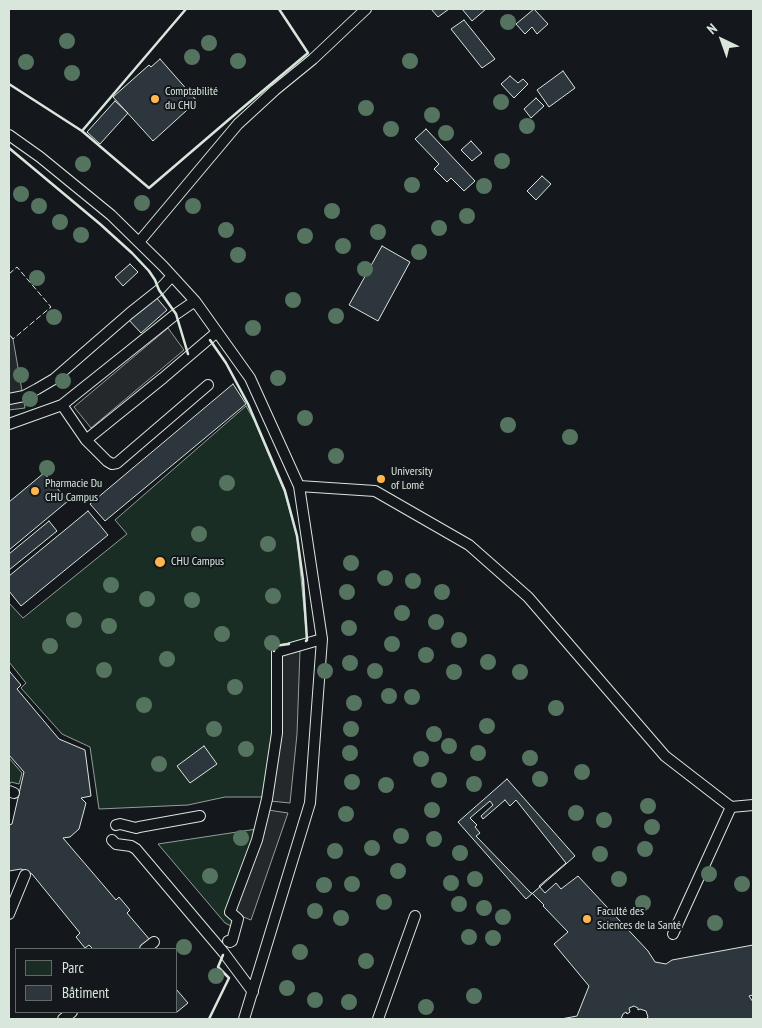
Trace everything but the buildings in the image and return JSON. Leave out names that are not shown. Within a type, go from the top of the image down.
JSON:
[{"type":"lane","points":[[139,242],[238,124],[313,59],[366,9]]},
{"type":"lane","points":[[9,135],[40,157],[111,215],[195,301],[250,378],[299,486],[322,639],[310,803],[244,1019]]},
{"type":"lane","points":[[9,399],[24,396],[54,379],[159,290],[172,276]]},
{"type":"lane","points":[[11,425],[62,405],[195,301]]},
{"type":"lane","points":[[86,440],[217,332]]},
{"type":"lane","points":[[62,405],[86,440],[107,462],[112,464],[117,462],[208,385]]},
{"type":"lane","points":[[299,486],[375,491],[469,545],[528,597],[665,756],[731,807],[753,805]]},
{"type":"lane","points":[[228,941],[232,941],[238,919],[230,912],[256,840],[267,800],[277,733],[277,652],[322,639]]},
{"type":"lane","points":[[673,934],[731,807]]},
{"type":"lane","points":[[116,825],[120,824],[136,828],[200,816]]},
{"type":"lane","points":[[112,840],[115,844],[131,846],[136,849],[224,953],[253,992]]},
{"type":"lane","points":[[9,914],[25,875]]},
{"type":"lane","points":[[378,1019],[416,916]]},
{"type":"lane","points":[[146,948],[154,942]]},
{"type":"green space","points":[[246,406],[254,420],[284,491],[297,537],[307,640],[273,646],[272,731],[263,797],[225,797],[188,805],[99,809],[90,747],[62,734],[21,688],[26,683],[9,662],[9,603],[23,618],[127,534],[115,520]]},
{"type":"green space","points":[[9,758],[22,773],[19,784],[11,782],[9,785]]},
{"type":"green space","points":[[257,829],[231,926],[225,923],[158,844]]},
{"type":"shaded area","points":[[168,328],[184,350],[91,428],[74,407]]},
{"type":"shaded area","points":[[9,334],[13,339],[25,408],[9,410]]},
{"type":"shaded area","points":[[300,651],[297,734],[290,803],[270,801],[279,655]]},
{"type":"shaded area","points":[[268,810],[288,813],[251,920],[233,913]]},
{"type":"fence","points":[[9,274],[17,267],[51,307],[13,339],[9,334]]},
{"type":"wall","points":[[186,9],[82,131],[149,188],[308,53],[279,9]]},
{"type":"wall","points":[[9,84],[82,131]]},
{"type":"wall","points":[[9,148],[100,224],[149,271],[159,290],[176,314],[188,354]]},
{"type":"wall","points":[[210,340],[226,363],[248,404],[285,491],[297,536],[303,580],[306,641]]},
{"type":"wall","points":[[274,651],[274,646],[289,644]]},
{"type":"wall","points":[[209,1019],[229,978],[218,967],[223,955]]},
{"type":"place","name":"Comptabilité du CHU","points":[[155,99]]},
{"type":"place","name":"University of Lomé","points":[[381,479]]},
{"type":"place","name":"Pharmacie Du CHU Campus","points":[[35,491]]},
{"type":"place","name":"CHU Campus","points":[[160,562]]},
{"type":"place","name":"Faculté des Sciences de la Santé","points":[[587,919]]}]
